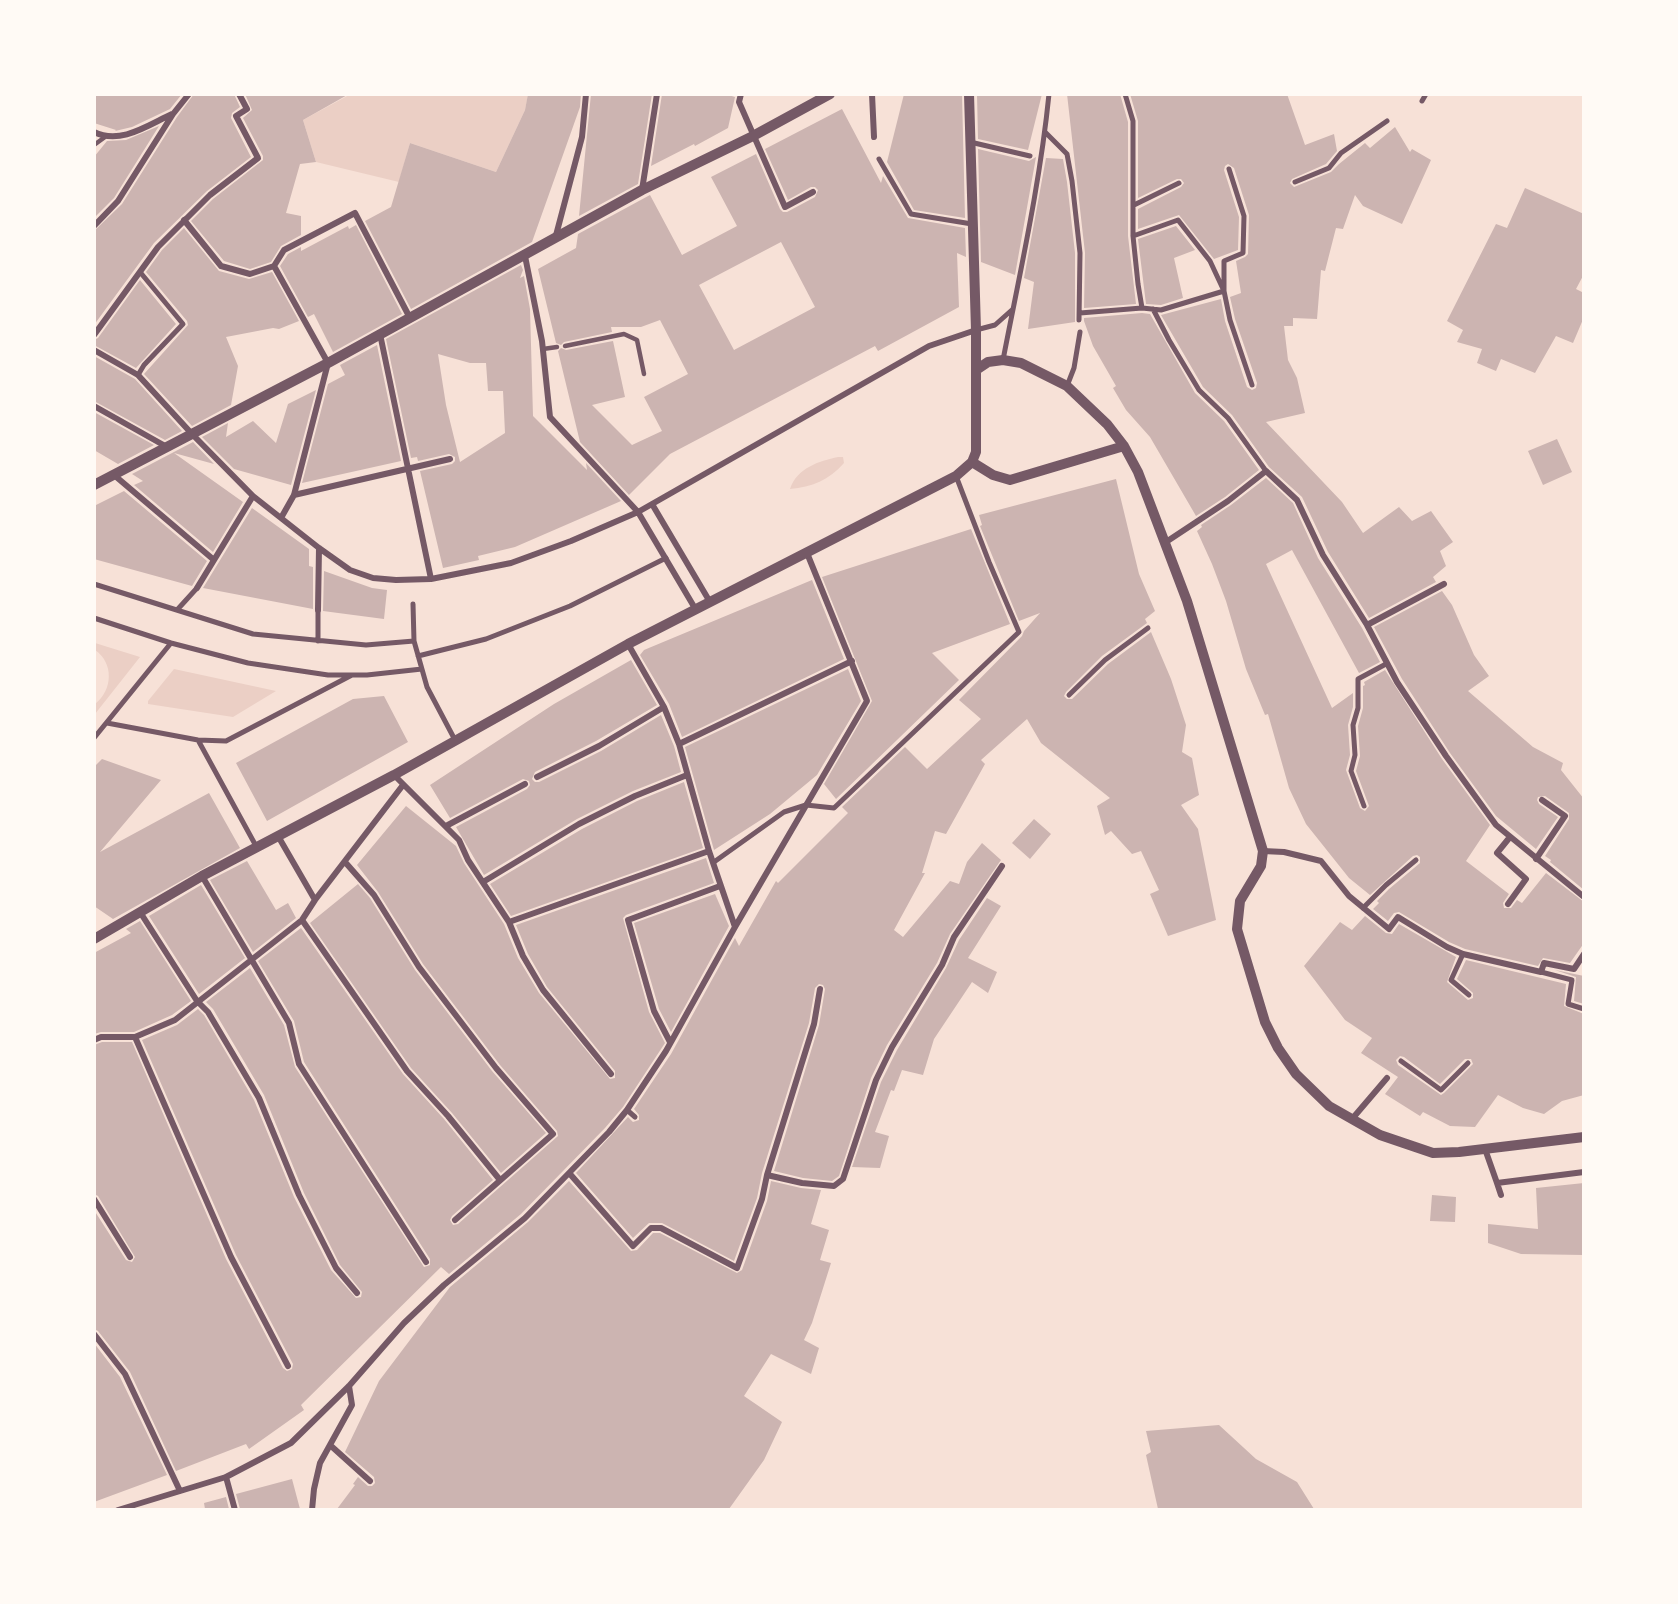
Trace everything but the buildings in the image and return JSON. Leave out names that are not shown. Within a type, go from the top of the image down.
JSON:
[{"type":"street","points":[[94,226],[118,201],[173,114],[189,94]]},
{"type":"street","points":[[94,335],[158,247],[210,195],[258,158],[236,116],[248,109],[238,94]]},
{"type":"street","points":[[555,239],[582,137],[586,94]]},
{"type":"street","points":[[642,190],[657,94]]},
{"type":"street","points":[[741,94],[739,102],[785,207],[813,192]]},
{"type":"street","points":[[94,485],[328,363],[642,190],[753,136],[830,94]]},
{"type":"street","points":[[872,94],[874,137]]},
{"type":"street","points":[[94,939],[202,876],[394,775],[628,644],[956,476],[972,462],[976,452],[976,330],[969,94]]},
{"type":"street","points":[[1003,360],[1020,278],[1045,132],[1049,94]]},
{"type":"street","points":[[1125,94],[1132,122],[1133,236],[1142,308]]},
{"type":"street","points":[[1422,100],[1426,94]]},
{"type":"street","points":[[94,132],[105,137],[120,137],[173,114]]},
{"type":"street","points":[[1294,182],[1329,168],[1341,153],[1387,121]]},
{"type":"street","points":[[1045,132],[1067,154],[1080,253],[1079,320]]},
{"type":"street","points":[[970,142],[1029,156]]},
{"type":"street","points":[[879,159],[911,214],[972,224]]},
{"type":"street","points":[[1229,169],[1244,216],[1243,253],[1224,261],[1224,291],[1230,320],[1252,385]]},
{"type":"street","points":[[1134,205],[1179,183]]},
{"type":"street","points":[[184,220],[221,266],[250,274],[274,266],[284,250],[355,213],[410,318]]},
{"type":"street","points":[[1133,236],[1178,220],[1210,261],[1224,291]]},
{"type":"street","points":[[525,256],[543,349],[550,417],[639,512],[696,610]]},
{"type":"street","points":[[274,266],[328,363],[294,495],[281,518]]},
{"type":"street","points":[[138,375],[144,365],[183,324],[140,272]]},
{"type":"street","points":[[1080,313],[1142,308],[1161,310],[1224,291]]},
{"type":"street","points":[[94,350],[138,375],[253,496],[350,570],[373,578],[432,579],[512,563],[571,542],[639,512],[929,346],[995,325],[1013,309]]},
{"type":"street","points":[[1153,309],[1199,390],[1228,418],[1266,471],[1297,500],[1323,555],[1367,625],[1386,664],[1452,764],[1496,825],[1584,897]]},
{"type":"street","points":[[1067,386],[1074,368],[1080,332]]},
{"type":"street","points":[[380,334],[432,579]]},
{"type":"street","points":[[976,370],[988,362],[1003,360],[1021,363],[1067,386],[1107,424],[1124,446],[1138,472],[1167,542],[1187,601],[1263,851],[1261,866],[1240,901],[1237,929],[1265,1022],[1278,1048],[1296,1074],[1329,1106],[1380,1135],[1432,1153],[1584,1137]]},
{"type":"street","points":[[94,406],[167,448]]},
{"type":"street","points":[[972,462],[993,475],[1010,480],[1124,446]]},
{"type":"street","points":[[294,495],[450,459]]},
{"type":"street","points":[[1167,542],[1228,501],[1266,471]]},
{"type":"street","points":[[114,475],[214,560]]},
{"type":"street","points":[[714,862],[784,812],[806,805],[834,808],[1019,632],[956,476]]},
{"type":"street","points":[[177,610],[197,588],[253,496]]},
{"type":"street","points":[[652,504],[710,603]]},
{"type":"street","points":[[318,640],[319,548]]},
{"type":"street","points":[[118,1509],[226,1477],[291,1443],[350,1386],[404,1323],[525,1218],[570,1174],[627,1110],[670,1042],[867,701],[807,553]]},
{"type":"street","points":[[418,656],[486,639],[559,610],[666,558]]},
{"type":"street","points":[[94,584],[253,634],[366,645],[414,641]]},
{"type":"street","points":[[1367,625],[1444,584]]},
{"type":"street","points":[[413,604],[414,641],[427,687],[456,740]]},
{"type":"street","points":[[94,618],[171,643],[248,663],[328,675],[422,669]]},
{"type":"street","points":[[1069,695],[1105,660],[1148,628]]},
{"type":"street","points":[[94,738],[171,643]]},
{"type":"street","points":[[628,644],[664,707],[679,744],[709,851],[735,927]]},
{"type":"street","points":[[679,744],[852,661]]},
{"type":"street","points":[[1364,806],[1350,771],[1355,755],[1353,725],[1358,708],[1358,678],[1386,664]]},
{"type":"street","points":[[107,723],[198,740],[225,741],[354,675]]},
{"type":"street","points":[[537,777],[599,746],[664,707]]},
{"type":"street","points":[[198,740],[256,847]]},
{"type":"street","points":[[394,775],[459,840],[468,860],[509,922],[523,956],[543,990],[611,1074]]},
{"type":"street","points":[[483,882],[579,825],[635,796],[687,775]]},
{"type":"street","points":[[446,826],[525,783]]},
{"type":"street","points":[[94,1040],[101,1037],[135,1038],[175,1020],[302,920],[403,785]]},
{"type":"street","points":[[1536,860],[1565,816],[1542,800]]},
{"type":"street","points":[[278,836],[315,900]]},
{"type":"street","points":[[1508,904],[1526,879],[1497,853],[1510,837]]},
{"type":"street","points":[[509,922],[709,851]]},
{"type":"street","points":[[1263,851],[1284,852],[1321,861],[1349,896],[1389,929],[1398,917],[1447,947],[1463,954],[1572,980],[1569,1004],[1584,1009]]},
{"type":"street","points":[[1363,908],[1416,860]]},
{"type":"street","points":[[345,862],[374,895],[433,986],[496,1068],[553,1134],[455,1220]]},
{"type":"street","points":[[766,1175],[802,1183],[834,1186],[843,1179],[876,1080],[892,1047],[942,965],[954,937],[1002,866]]},
{"type":"street","points":[[202,876],[289,1023],[299,1064],[426,1262]]},
{"type":"street","points":[[670,1042],[654,1011],[628,920],[720,886]]},
{"type":"street","points":[[140,912],[197,1001],[208,1012],[260,1098],[299,1195],[336,1268],[357,1293]]},
{"type":"street","points":[[302,920],[407,1071],[501,1180]]},
{"type":"street","points":[[1463,954],[1451,980],[1469,995]]},
{"type":"street","points":[[1541,972],[1544,963],[1574,969],[1584,954]]},
{"type":"street","points":[[570,1174],[633,1246],[651,1228],[661,1228],[737,1268],[762,1199],[766,1175],[814,1024],[820,989]]},
{"type":"street","points":[[135,1038],[231,1257],[288,1366]]},
{"type":"street","points":[[1401,1060],[1442,1090],[1468,1063]]},
{"type":"street","points":[[1352,1119],[1387,1078]]},
{"type":"street","points":[[627,1110],[635,1117]]},
{"type":"street","points":[[1485,1149],[1501,1195]]},
{"type":"street","points":[[1497,1184],[1584,1172]]},
{"type":"street","points":[[94,1199],[130,1257]]},
{"type":"street","points":[[94,1334],[125,1374],[180,1491]]},
{"type":"street","points":[[312,1509],[320,1463],[352,1405],[350,1386]]},
{"type":"street","points":[[330,1445],[370,1481]]},
{"type":"street","points":[[226,1477],[235,1509]]},
{"type":"lane","points":[[94,145],[105,137]]},
{"type":"lane","points":[[565,346],[624,334],[637,340],[644,374]]},
{"type":"lane","points":[[543,349],[557,347]]},
{"type":"shaded area","points":[[349,95],[528,95],[525,110],[496,172],[410,143],[399,182],[316,162],[303,120]]},
{"type":"shaded area","points":[[843,457],[844,463],[826,478],[813,484],[790,489],[803,471],[816,463]]},
{"type":"shaded area","points":[[95,643],[140,657],[95,714],[95,704],[105,691],[109,677],[106,662],[95,650]]},
{"type":"shaded area","points":[[174,669],[276,691],[233,717],[148,704]]}]
